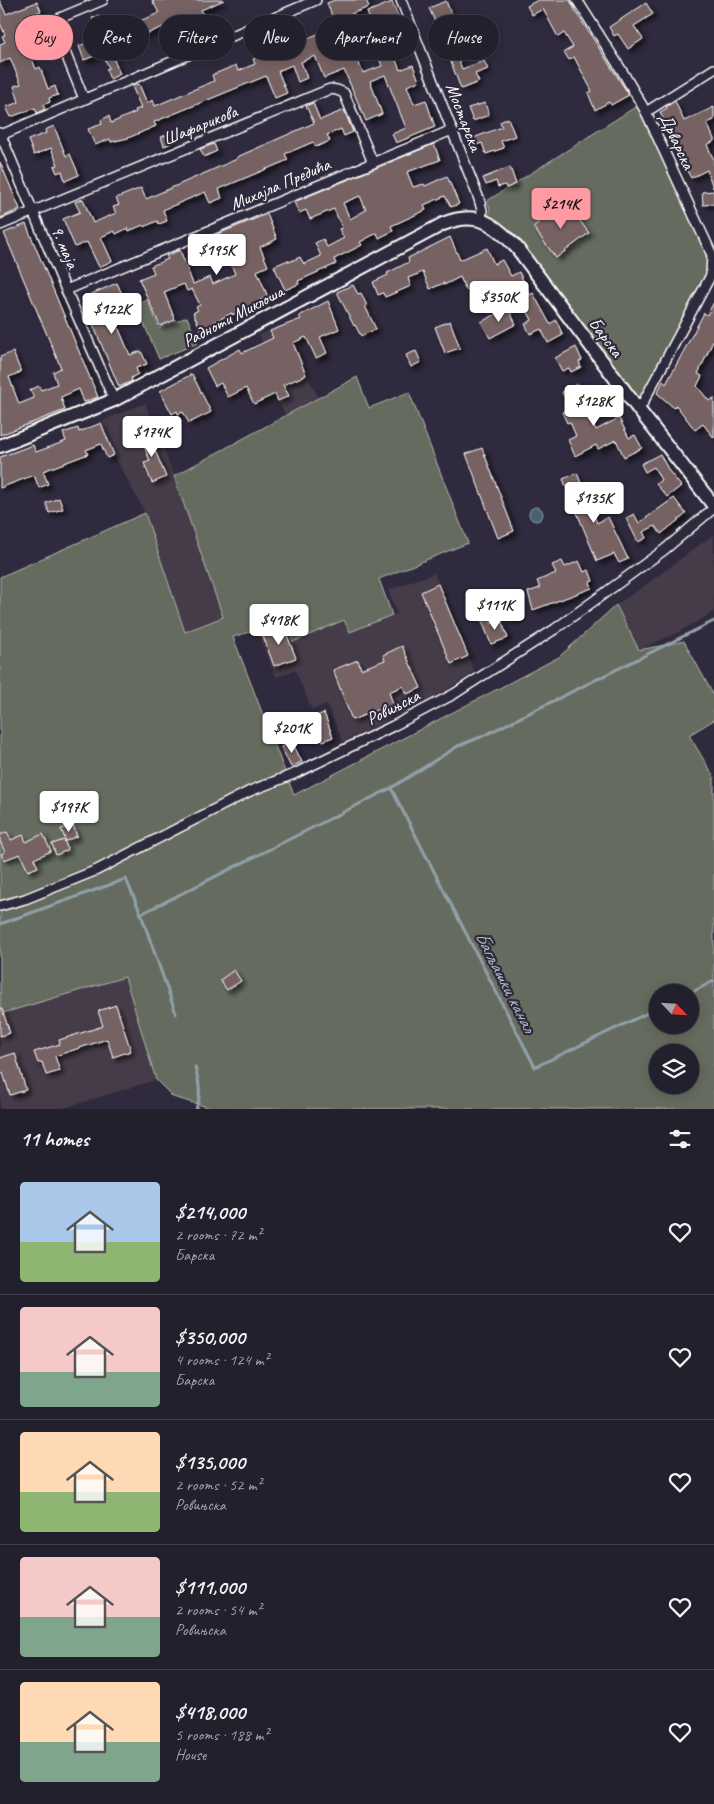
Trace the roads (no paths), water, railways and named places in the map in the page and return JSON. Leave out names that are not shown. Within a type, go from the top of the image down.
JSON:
[{"type":"street","points":[[84,99],[56,30],[55,23],[60,18],[103,0]]},
{"type":"street","points":[[0,134],[316,0]]},
{"type":"street","name":"Мостарска","points":[[401,0],[479,199],[482,210],[481,220]]},
{"type":"street","name":"Дрварска","points":[[577,0],[646,112],[711,248],[711,275],[639,410]]},
{"type":"street","points":[[646,112],[714,69]]},
{"type":"street","name":"Шафарикова","points":[[0,225],[330,89],[344,93],[373,162]]},
{"type":"street","name":"Михајла Предића","points":[[66,290],[452,130]]},
{"type":"street","name":"9. маја","points":[[0,134],[114,400]]},
{"type":"street","name":"Радноти Миклоша","points":[[0,446],[114,400],[443,224],[459,218],[481,220]]},
{"type":"street","name":"Барска","points":[[481,220],[496,228],[517,248],[714,507]]},
{"type":"street","name":"Ровињска","points":[[0,906],[25,899],[97,870],[250,791],[294,774],[454,694],[555,629],[610,590],[664,550],[714,507]]},
{"type":"water","points":[[533,507],[539,507],[543,514],[539,521],[533,521],[529,517],[529,511]]},
{"type":"waterway","name":"Багљашки канал","points":[[176,1014],[141,914],[391,788],[458,746],[481,737],[714,621]]},
{"type":"waterway","name":"Багљашки канал","points":[[391,788],[535,1067],[649,1012]]},
{"type":"waterway","points":[[0,924],[126,879],[141,914]]},
{"type":"waterway","name":"Багљашки канал","points":[[699,988],[714,981]]},
{"type":"waterway","points":[[195,1067],[199,1083],[196,1109]]}]
